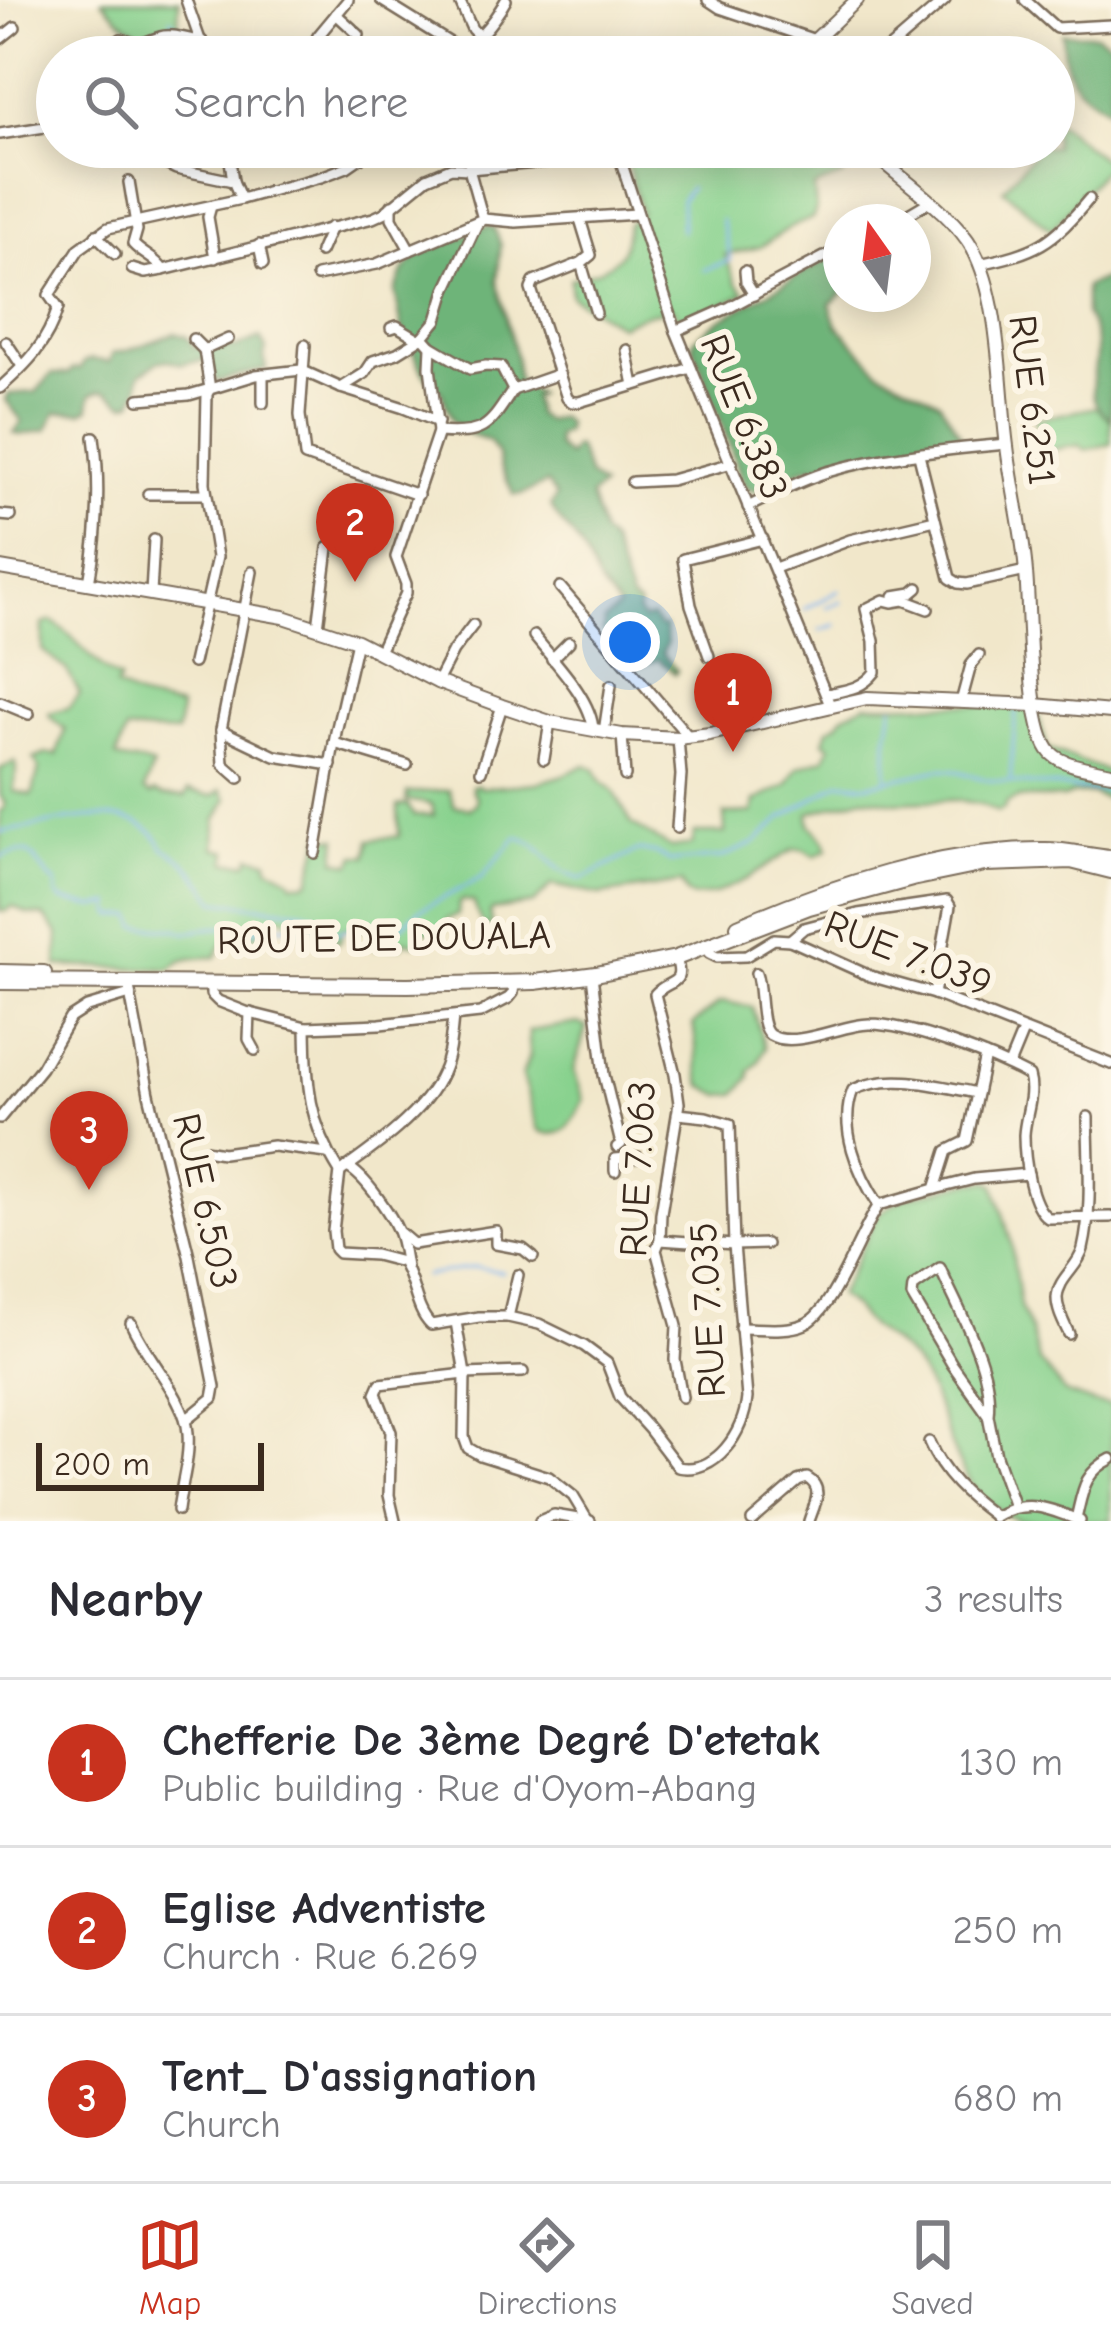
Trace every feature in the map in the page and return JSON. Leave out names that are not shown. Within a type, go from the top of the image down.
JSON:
[{"type":"main road","points":[[819,36],[857,0]]},
{"type":"main road","name":"RUE 6.251","points":[[890,168],[964,235],[980,264],[991,308],[1026,571],[1035,705]]},
{"type":"main road","points":[[0,568],[246,609],[318,628],[358,641],[437,682],[502,706],[550,722],[622,735],[683,737],[739,728],[828,700],[867,698],[1111,712]]},
{"type":"main road","points":[[1035,705],[1043,740],[1052,754],[1111,773]]},
{"type":"main road","name":"ROUTE DE DOUALA","points":[[0,973],[535,978],[674,949],[806,898],[951,860],[1048,850],[1111,858]]},
{"type":"main road","points":[[0,982],[129,988],[211,982],[514,984],[676,958],[809,908],[986,864],[1071,861],[1111,871]]},
{"type":"street","points":[[186,0],[200,36]]},
{"type":"street","points":[[318,36],[348,0]]},
{"type":"street","points":[[381,0],[438,36]]},
{"type":"street","points":[[459,0],[478,36],[506,0]]},
{"type":"street","points":[[707,0],[803,36]]},
{"type":"street","points":[[903,36],[945,0]]},
{"type":"street","points":[[1026,0],[1056,28],[1111,25]]},
{"type":"street","points":[[336,14],[359,34]]},
{"type":"street","points":[[0,39],[15,26]]},
{"type":"street","points":[[0,134],[36,128]]},
{"type":"street","points":[[172,168],[233,182]]},
{"type":"street","points":[[231,168],[241,199]]},
{"type":"street","points":[[0,388],[39,350],[58,308],[49,295],[79,249],[96,235],[117,224],[241,199],[344,168]]},
{"type":"street","points":[[132,269],[164,270],[373,218],[441,171],[478,168]]},
{"type":"street","name":"RUE 6.383","points":[[623,168],[676,331],[828,700]]},
{"type":"street","points":[[470,169],[483,219]]},
{"type":"street","points":[[129,182],[137,230],[133,244],[164,270]]},
{"type":"street","points":[[980,264],[1045,244],[1089,199]]},
{"type":"street","points":[[392,205],[392,218],[410,250]]},
{"type":"street","points":[[211,206],[208,222],[215,258]]},
{"type":"street","points":[[317,275],[377,265],[483,219],[515,222],[637,214]]},
{"type":"street","points":[[341,388],[365,373],[373,361],[420,338],[437,320],[451,279],[483,219]]},
{"type":"street","points":[[580,219],[591,251],[589,259],[531,285],[568,398],[572,402],[692,368]]},
{"type":"street","points":[[320,252],[331,227]]},
{"type":"street","points":[[96,235],[115,254]]},
{"type":"street","points":[[259,245],[263,264]]},
{"type":"street","points":[[141,253],[138,262],[145,272]]},
{"type":"street","points":[[676,331],[823,258]]},
{"type":"street","points":[[581,263],[596,313]]},
{"type":"street","points":[[745,271],[754,295]]},
{"type":"street","points":[[391,328],[397,326],[470,369],[501,367],[513,390]]},
{"type":"street","points":[[193,338],[204,350],[211,389],[207,394],[206,494],[217,557],[193,663]]},
{"type":"street","points":[[204,350],[228,339]]},
{"type":"street","points":[[6,342],[22,366]]},
{"type":"street","points":[[304,345],[300,415],[305,456],[418,495]]},
{"type":"street","points":[[379,652],[406,593],[396,557],[438,427],[431,346]]},
{"type":"street","points":[[627,350],[634,385]]},
{"type":"street","points":[[139,399],[189,395],[236,380],[301,370],[404,408],[438,427],[472,432],[500,413],[513,390],[559,374]]},
{"type":"street","points":[[262,403],[263,374]]},
{"type":"street","points":[[88,583],[98,523],[94,437]]},
{"type":"street","points":[[748,506],[825,473],[868,462],[1006,444]]},
{"type":"street","points":[[919,455],[950,578],[967,584],[1026,571]]},
{"type":"street","points":[[632,482],[671,480],[732,464]]},
{"type":"street","points":[[148,494],[206,494]]},
{"type":"street","points":[[776,568],[850,540],[935,520]]},
{"type":"street","points":[[710,656],[691,605],[683,559],[763,539]]},
{"type":"street","points":[[151,593],[154,540]]},
{"type":"street","points":[[318,628],[328,548]]},
{"type":"street","points":[[239,778],[223,764],[221,730],[252,572]]},
{"type":"street","points":[[560,587],[683,737],[677,828]]},
{"type":"street","points":[[828,700],[866,684],[875,672],[866,608],[918,588]]},
{"type":"street","points":[[884,600],[904,600],[928,609]]},
{"type":"street","points":[[437,682],[473,625]]},
{"type":"street","points":[[534,636],[599,731]]},
{"type":"street","points":[[315,853],[358,641]]},
{"type":"street","points":[[552,658],[569,642]]},
{"type":"street","points":[[961,702],[971,665],[980,656]]},
{"type":"street","points":[[599,731],[611,685]]},
{"type":"street","points":[[0,703],[29,714]]},
{"type":"street","points":[[481,772],[502,706]]},
{"type":"street","points":[[544,760],[550,722]]},
{"type":"street","points":[[221,730],[275,757],[331,765]]},
{"type":"street","points":[[622,735],[625,776]]},
{"type":"street","points":[[334,743],[407,766]]},
{"type":"street","points":[[790,940],[804,928],[858,914],[947,901],[950,906],[934,994]]},
{"type":"street","name":"RUE 7.039","points":[[708,947],[717,957],[746,956],[775,939],[790,940],[870,976],[934,994],[1111,1064]]},
{"type":"street","name":"RUE 7.063","points":[[676,958],[678,979],[655,994],[678,1089],[656,1250],[677,1326],[675,1360],[682,1396]]},
{"type":"street","points":[[756,973],[762,1025],[770,1035],[798,1038],[870,1024],[901,1028],[1029,1076],[1024,1130],[1028,1174],[1038,1210],[1044,1217],[1111,1217]]},
{"type":"street","points":[[592,974],[615,1165],[638,1156]]},
{"type":"street","points":[[211,982],[213,998],[306,1027],[453,1017],[492,1009],[514,993],[514,984]]},
{"type":"street","points":[[0,1118],[40,1069],[70,1018],[129,988]]},
{"type":"street","name":"RUE 6.503","points":[[129,988],[214,1372],[213,1398],[186,1420]]},
{"type":"street","points":[[250,1013],[249,1039],[255,1050]]},
{"type":"street","points":[[406,1267],[395,1259],[339,1253],[333,1231],[350,1168],[431,1093],[446,1063],[453,1017]]},
{"type":"street","points":[[306,1027],[309,1102],[327,1153]]},
{"type":"street","name":"RUE 7.039","points":[[1009,1065],[1023,1031]]},
{"type":"street","points":[[934,1189],[947,1151],[967,1141],[985,1056]]},
{"type":"street","points":[[879,1205],[856,1160],[848,1111],[854,1090],[868,1084],[909,1082],[977,1093]]},
{"type":"street","name":"RUE 7.035","points":[[456,1322],[508,1317],[539,1324],[598,1355],[607,1363],[627,1408],[677,1467],[704,1463],[725,1450],[735,1437],[747,1398],[730,1124],[678,1114]]},
{"type":"street","points":[[1069,1334],[1057,1296],[1080,1257],[1088,1217],[1088,1117]]},
{"type":"street","points":[[205,1150],[223,1154],[273,1146],[327,1153],[350,1168],[413,1244],[496,1231],[496,1244],[523,1249],[533,1257]]},
{"type":"street","points":[[740,1328],[787,1328],[812,1320],[828,1301],[879,1205],[974,1179],[1028,1174]]},
{"type":"street","points":[[400,1233],[406,1267],[428,1324],[456,1322],[465,1374],[468,1448],[549,1477],[573,1496],[589,1521]]},
{"type":"street","points":[[660,1240],[766,1244]]},
{"type":"street","points":[[988,1415],[912,1296],[913,1286],[940,1268],[984,1368],[996,1456],[1013,1507]]},
{"type":"street","points":[[508,1317],[518,1275]]},
{"type":"street","points":[[131,1323],[186,1420],[187,1456],[178,1510]]},
{"type":"street","points":[[395,1521],[389,1495],[391,1432],[377,1387],[465,1374],[524,1372]]},
{"type":"street","points":[[929,1442],[950,1480],[993,1519],[1013,1507],[1044,1506],[1078,1520],[1089,1474],[1111,1459]]},
{"type":"street","points":[[752,1521],[807,1478],[818,1492],[809,1521]]},
{"type":"street","points":[[540,1521],[554,1515],[589,1521]]},
{"type":"green space","points":[[102,0],[179,0],[178,27],[146,34],[127,24]]},
{"type":"green space","points":[[1096,34],[1111,43],[1111,110],[1075,82],[1075,36],[1062,36]]},
{"type":"green space","points":[[1075,136],[1108,164],[1051,230],[1003,189],[1021,168],[1075,168]]},
{"type":"green space","points":[[628,168],[841,168],[843,176],[814,187],[813,218],[760,247],[725,255],[745,293],[682,325],[674,309],[619,325],[571,296],[570,279],[616,259],[628,224],[641,213]]},
{"type":"green space","points":[[488,226],[494,228],[501,245],[497,281],[517,380],[537,394],[532,397],[536,415],[546,421],[559,417],[566,423],[565,432],[556,436],[557,447],[568,456],[577,447],[589,476],[602,487],[590,496],[602,534],[611,543],[631,600],[640,607],[637,612],[643,620],[652,617],[664,627],[667,643],[662,653],[675,674],[658,659],[641,666],[653,651],[650,645],[623,652],[603,631],[604,621],[619,608],[554,512],[551,506],[556,497],[547,483],[514,495],[488,441],[463,431],[452,420],[442,393],[424,374],[402,328],[395,292],[404,270],[419,255]]},
{"type":"green space","points":[[823,262],[823,312],[833,312],[837,325],[879,370],[939,401],[962,437],[805,468],[751,490],[744,485],[693,345],[695,338]]},
{"type":"green space","points":[[1111,276],[1111,420],[1093,396],[1096,341],[1085,315],[1085,287]]},
{"type":"green space","points":[[175,333],[187,337],[195,348],[216,343],[236,348],[260,338],[266,349],[266,369],[219,381],[209,360],[158,362],[140,374],[133,402],[125,404],[106,391],[97,392],[83,412],[56,412],[47,430],[14,433],[22,421],[6,400],[9,394],[36,392],[52,374],[68,374],[91,359],[109,362],[113,353]]},
{"type":"green space","points":[[1097,407],[1111,420],[1111,444],[1043,451],[1035,419]]},
{"type":"green space","points":[[52,621],[120,679],[116,687],[144,700],[180,708],[177,733],[126,731],[116,757],[153,766],[144,791],[185,797],[188,791],[213,796],[221,790],[227,799],[216,821],[215,848],[228,851],[227,862],[248,863],[251,856],[268,860],[269,867],[292,882],[310,880],[321,837],[338,838],[336,860],[352,864],[356,855],[367,856],[370,840],[399,836],[398,806],[407,804],[414,815],[434,815],[432,804],[406,800],[407,793],[449,790],[454,806],[471,808],[477,798],[472,786],[536,783],[586,765],[613,790],[632,824],[671,848],[692,845],[695,833],[725,833],[724,814],[753,813],[755,801],[787,785],[798,767],[825,758],[830,746],[824,741],[828,729],[866,704],[1035,705],[1048,749],[1111,773],[1111,801],[1090,793],[1019,798],[998,812],[957,800],[896,802],[864,797],[809,813],[810,824],[828,849],[815,856],[794,849],[714,894],[693,897],[681,883],[600,895],[552,885],[533,904],[492,910],[492,925],[486,928],[474,902],[463,900],[458,915],[447,919],[445,929],[420,932],[415,944],[405,940],[402,946],[374,948],[372,928],[343,929],[340,942],[333,932],[309,927],[294,935],[292,923],[283,917],[265,921],[258,935],[224,941],[216,957],[186,960],[171,969],[57,966],[59,934],[44,916],[12,906],[0,911],[0,811],[5,804],[0,795],[0,769],[15,762],[13,791],[31,795],[39,768],[34,759],[57,755],[65,729],[49,713],[68,708],[80,694],[66,669],[43,651],[43,624]]},
{"type":"green space","points":[[725,1002],[752,1007],[765,1048],[736,1094],[721,1095],[702,1085],[693,1024]]},
{"type":"green space","points":[[578,1023],[586,1027],[574,1071],[584,1100],[567,1128],[547,1133],[538,1130],[522,1076],[529,1056],[529,1031]]},
{"type":"green space","points":[[989,1181],[995,1185],[1011,1242],[1020,1306],[1038,1360],[1065,1393],[1111,1405],[1111,1521],[1018,1520],[995,1508],[965,1475],[914,1363],[838,1296],[879,1213],[903,1198]]},
{"type":"waterway","points":[[171,19],[176,30]]},
{"type":"waterway","points":[[682,232],[681,200],[690,188]]},
{"type":"waterway","points":[[704,270],[731,260],[721,220]]},
{"type":"waterway","points":[[805,609],[839,591]]},
{"type":"waterway","points":[[827,607],[842,602]]},
{"type":"waterway","points":[[820,630],[836,625]]},
{"type":"waterway","points":[[887,780],[893,706]]},
{"type":"waterway","points":[[1010,781],[1016,711]]},
{"type":"waterway","points":[[0,832],[89,818],[133,821],[187,864],[216,901],[303,911],[316,915],[321,929],[338,932],[377,923],[400,927],[420,910],[481,878],[517,837],[536,846],[560,870],[582,879],[639,850],[671,862],[722,857],[755,843],[782,818],[840,782],[865,785],[940,769],[988,780],[1111,792]]},
{"type":"waterway","points":[[0,857],[29,854],[56,883],[62,900],[94,907],[112,904],[115,916],[133,916],[137,926],[186,933],[225,927],[254,930],[266,925],[320,929]]},
{"type":"waterway","points":[[425,1276],[476,1267],[502,1272]]},
{"type":"place","name":"Eglise Adventiste","points":[[355,582]]},
{"type":"place","name":"Chefferie De 3ème Degré D'etetak","points":[[733,752]]},
{"type":"place","name":"Tent_ D'assignation","points":[[89,1190]]}]
